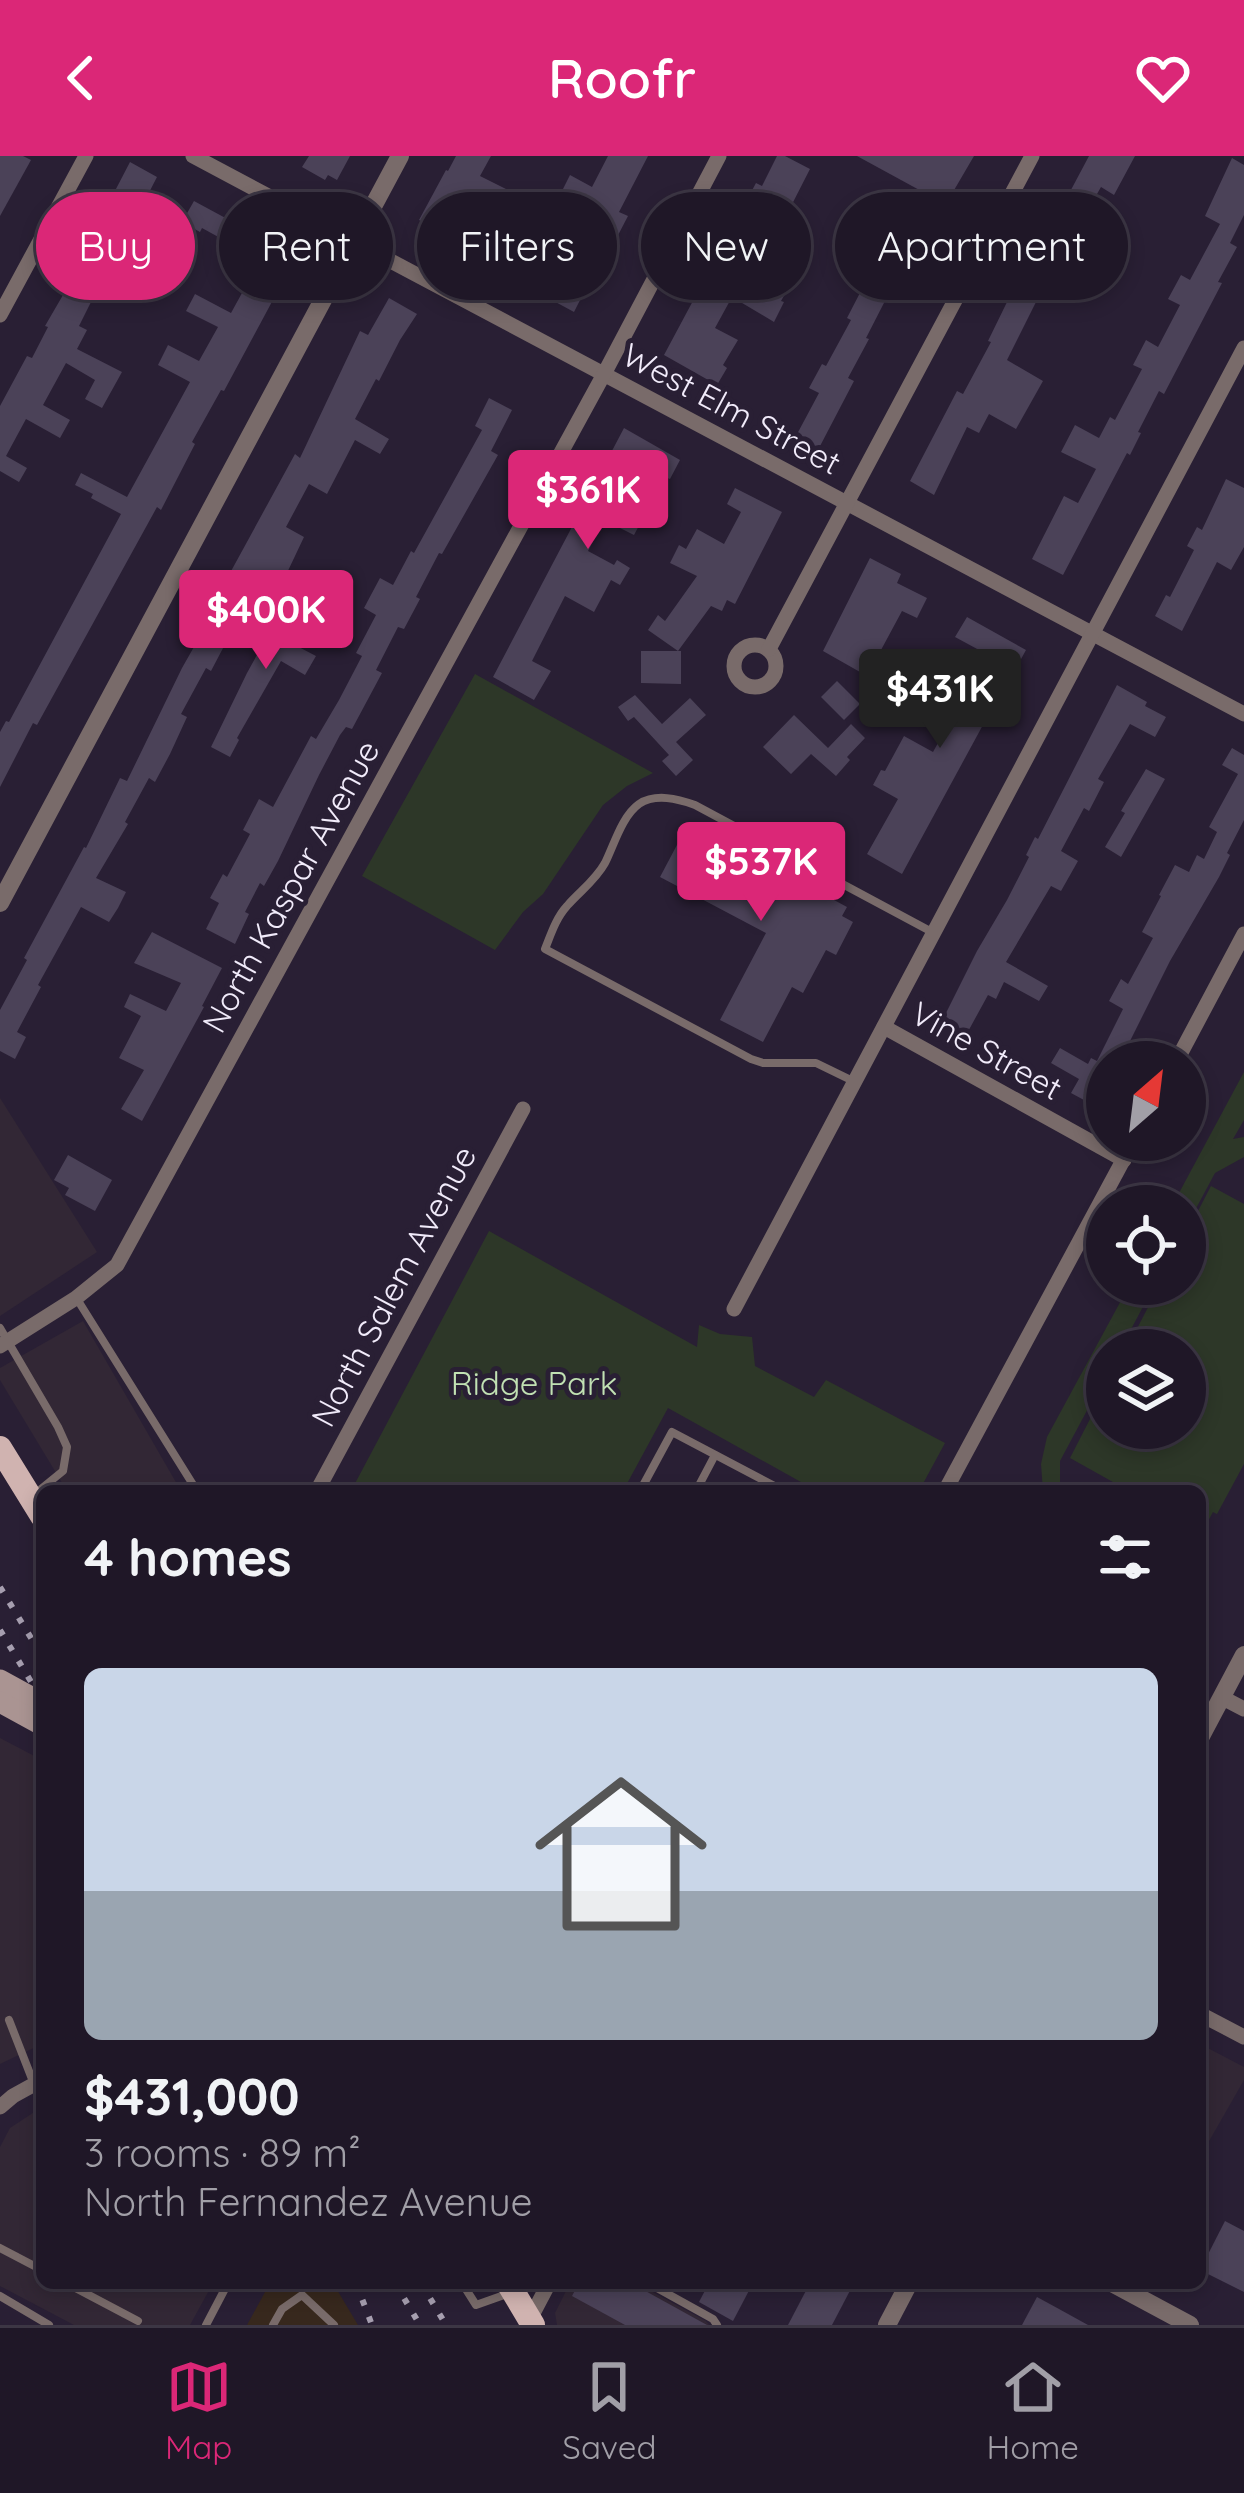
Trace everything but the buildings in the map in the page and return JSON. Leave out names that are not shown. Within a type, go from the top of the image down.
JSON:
[{"type":"main road","points":[[0,1448],[36,1507]]},
{"type":"main road","points":[[0,1680],[36,1700]]},
{"type":"main road","points":[[0,1702],[36,1722]]},
{"type":"main road","points":[[512,2289],[531,2322]]},
{"type":"street","points":[[0,315],[86,156]]},
{"type":"street","name":"West Elm Street","points":[[193,156],[261,192]]},
{"type":"street","points":[[381,192],[400,156]]},
{"type":"street","name":"North Kaspar Avenue","points":[[3,1339],[76,1298],[117,1265],[719,156]]},
{"type":"street","points":[[769,649],[1032,156]]},
{"type":"street","name":"West Elm Street","points":[[393,262],[1244,714]]},
{"type":"street","points":[[0,903],[322,300]]},
{"type":"street","points":[[734,1309],[1244,348]]},
{"type":"street","points":[[1187,1041],[1244,934]]},
{"type":"street","name":"Vine Street","points":[[884,1027],[1086,1139]]},
{"type":"street","name":"North Salem Avenue","points":[[320,1485],[523,1109]]},
{"type":"street","points":[[949,1485],[1123,1161]]},
{"type":"street","points":[[1206,1726],[1244,1654]]},
{"type":"street","points":[[1221,1697],[1244,1709]]},
{"type":"street","points":[[1206,2017],[1244,2037]]},
{"type":"street","points":[[1,2105],[36,2083]]},
{"type":"street","points":[[531,2322],[546,2289]]},
{"type":"street","points":[[886,2325],[906,2289]]},
{"type":"street","points":[[1123,2289],[1190,2325]]},
{"type":"lane","points":[[855,1082],[816,1063],[751,1059],[701,1034],[545,949],[556,922],[602,869],[630,813],[649,800],[674,798],[934,933]]},
{"type":"lane","points":[[76,1298],[193,1485]]},
{"type":"lane","points":[[3,1339],[67,1447],[63,1471],[52,1485]]},
{"type":"lane","points":[[643,1485],[672,1432],[773,1485]]},
{"type":"lane","points":[[699,1485],[716,1455]]},
{"type":"lane","points":[[9,2020],[36,2078]]},
{"type":"lane","points":[[0,2248],[36,2267]]},
{"type":"lane","points":[[78,2289],[138,2321]]},
{"type":"lane","points":[[206,2325],[225,2289]]},
{"type":"lane","points":[[466,2289],[476,2306],[507,2289]]},
{"type":"lane","points":[[659,2289],[717,2325]]},
{"type":"lane","points":[[273,2325],[282,2309],[302,2295],[334,2325]]},
{"type":"lane","points":[[0,2296],[49,2325]]},
{"type":"shaded area","points":[[0,1098],[97,1252],[0,1316]]},
{"type":"shaded area","points":[[83,1321],[178,1485],[63,1485],[0,1380],[0,1368]]},
{"type":"shaded area","points":[[0,1738],[36,1757],[36,2047],[0,2064]]},
{"type":"shaded area","points":[[1206,2047],[1244,2067],[1244,2080],[1206,2146]]},
{"type":"shaded area","points":[[36,2111],[36,2289],[210,2289],[190,2325],[74,2325],[0,2286],[0,2147],[10,2128]]},
{"type":"shaded area","points":[[267,2289],[337,2289],[358,2325],[247,2325]]},
{"type":"shaded area","points":[[567,2289],[647,2289],[709,2325],[557,2325],[555,2313]]},
{"type":"green space","points":[[475,674],[653,773],[603,805],[543,894],[495,950],[362,876]]},
{"type":"green space","points":[[1244,1072],[1244,1120],[1233,1139],[1244,1137],[1244,1157],[1215,1173],[1206,1190],[1206,1185],[1183,1185],[1196,1161],[1206,1161],[1206,1143]]},
{"type":"green space","points":[[1211,1186],[1244,1204],[1244,1464],[1217,1514],[1213,1512],[1206,1525],[1206,1485],[1118,1485],[1070,1458],[1086,1427],[1086,1449],[1206,1449],[1206,1329],[1137,1329],[1149,1305],[1206,1305],[1206,1196]]},
{"type":"green space","name":"Ridge Park","points":[[489,1231],[697,1347],[699,1325],[720,1334],[752,1337],[755,1366],[814,1397],[826,1380],[945,1443],[922,1485],[806,1485],[668,1408],[626,1485],[354,1485]]},
{"type":"green space","points":[[1119,1305],[1144,1305],[1131,1329],[1106,1329]]},
{"type":"green space","points":[[1086,1365],[1086,1412],[1060,1461],[1060,1485],[1043,1485],[1047,1437]]},
{"type":"railway","points":[[0,1587],[36,1646]]},
{"type":"railway","points":[[0,1630],[36,1690]]},
{"type":"railway","points":[[358,2289],[372,2325]]},
{"type":"railway","points":[[399,2289],[420,2325]]},
{"type":"railway","points":[[425,2289],[446,2325]]}]
